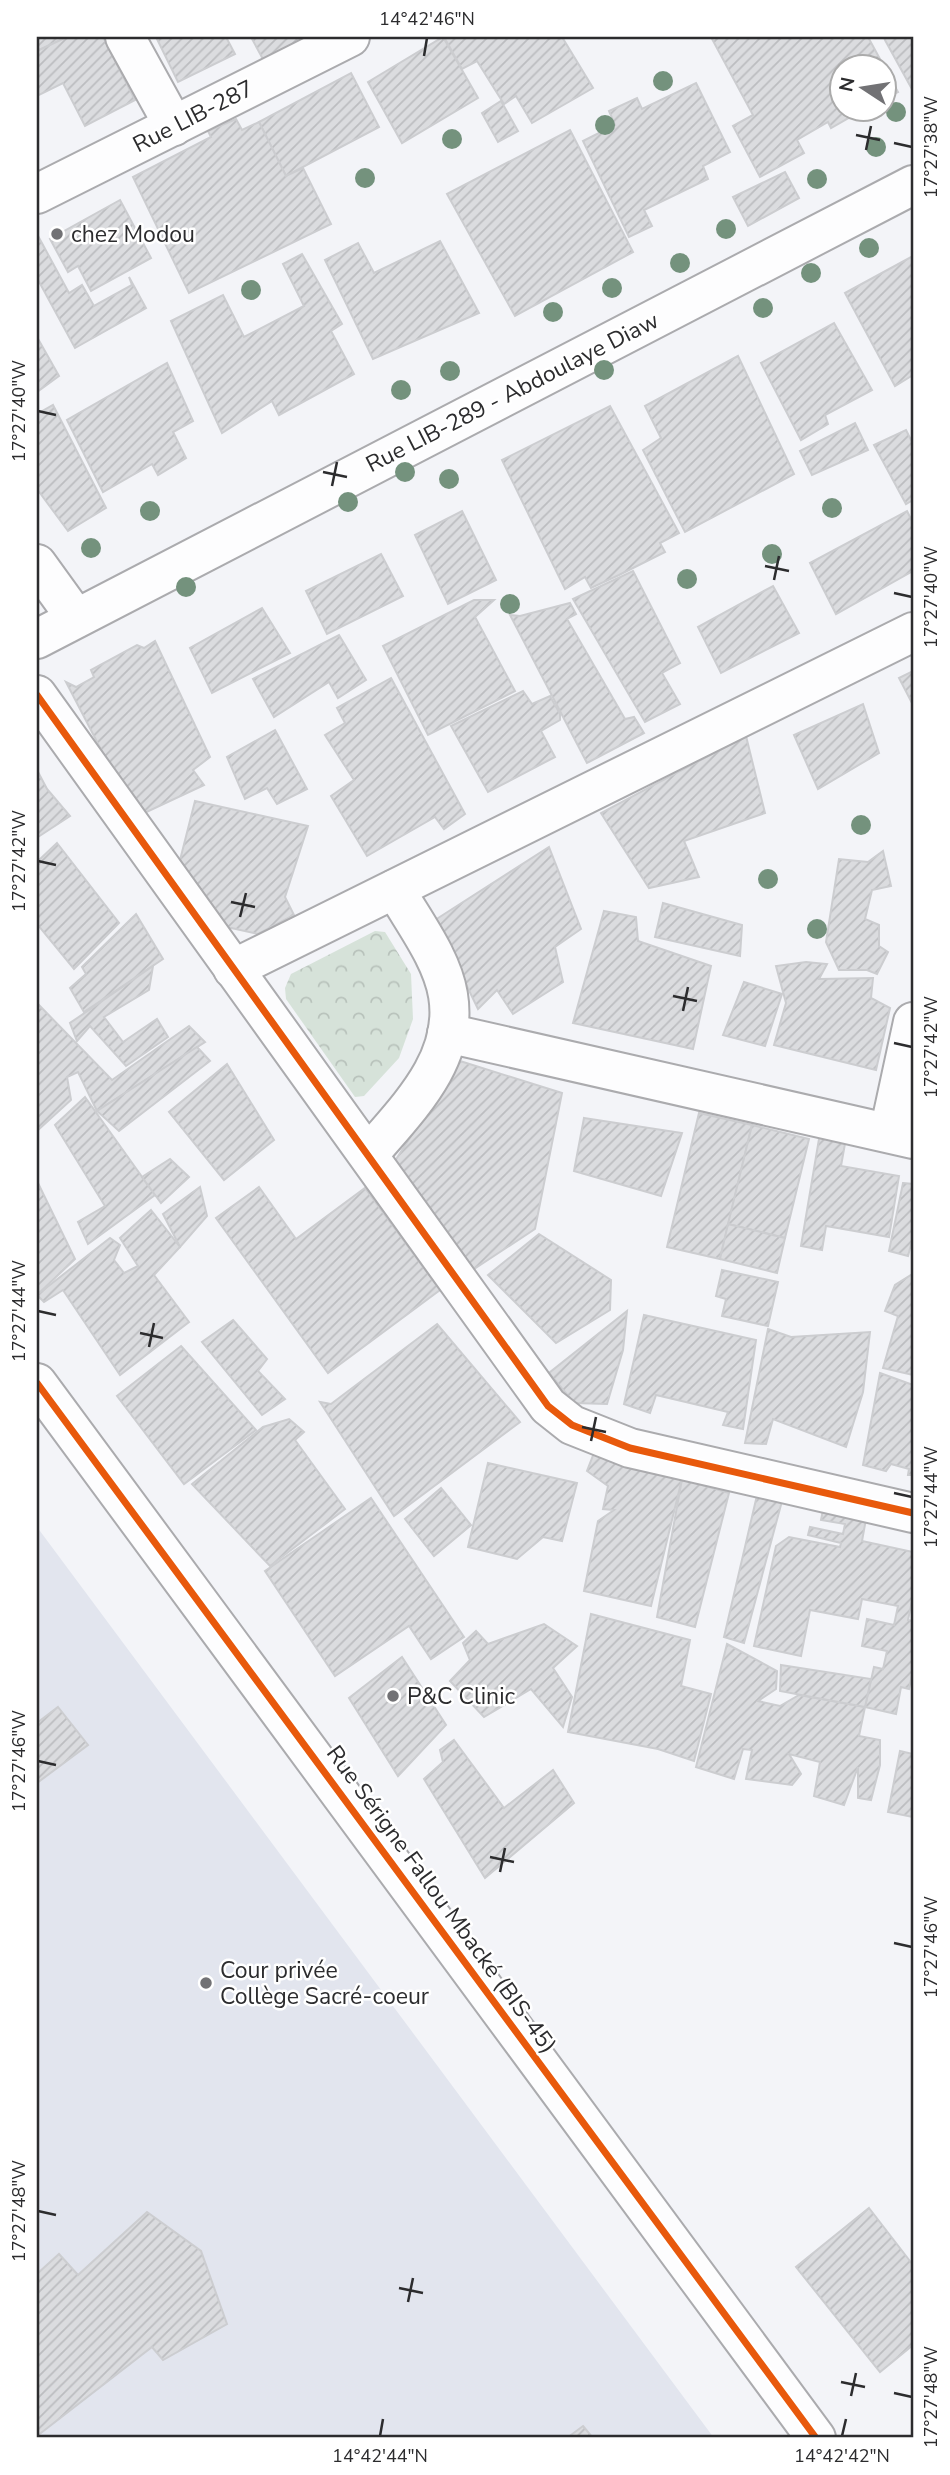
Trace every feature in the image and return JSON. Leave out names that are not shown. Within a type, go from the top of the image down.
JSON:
[{"type":"street","points":[[125,37],[174,126]]},
{"type":"street","name":"Rue LIB-287","points":[[37,194],[350,37]]},
{"type":"street","name":"Rue LIB-289 - Abdoulaye Diaw","points":[[37,639],[913,185]]},
{"type":"street","points":[[37,564],[76,618]]},
{"type":"street","points":[[233,969],[913,632]]},
{"type":"street","points":[[37,695],[548,1406],[572,1425],[630,1448],[913,1513]]},
{"type":"street","points":[[369,1154],[422,1092],[438,1065],[447,1033],[448,996],[440,974],[395,889]]},
{"type":"street","points":[[447,1033],[901,1136],[913,1022]]},
{"type":"street","name":"Rue Sérigne Fallou Mbacké (BIS-45)","points":[[37,1383],[816,2438]]},
{"type":"shaded area","name":"Cour privée Collège Sacré-coeur","points":[[37,1527],[714,2438],[37,2438]]},
{"type":"green space","points":[[375,931],[385,932],[411,974],[413,1019],[399,1058],[364,1096],[355,1097],[286,999],[285,988],[291,974]]},
{"type":"building","points":[[37,37],[67,37],[37,51]]},
{"type":"building","points":[[67,37],[103,37],[135,100],[85,126],[63,83],[37,96],[37,51]]},
{"type":"building","points":[[156,37],[226,37],[235,54],[178,82]]},
{"type":"building","points":[[251,37],[342,37],[271,74]]},
{"type":"building","points":[[443,37],[478,98],[402,143],[368,82]]},
{"type":"building","points":[[444,37],[562,37],[593,88],[532,123],[516,96],[504,104],[477,61],[462,69]]},
{"type":"building","points":[[711,37],[868,37],[876,52],[828,52],[828,122],[797,140],[804,153],[760,177],[733,126],[753,115]]},
{"type":"building","points":[[884,37],[913,37],[913,91],[898,64],[898,52],[892,52]]},
{"type":"building","points":[[351,73],[379,127],[286,176],[259,122]]},
{"type":"building","points":[[696,83],[730,152],[703,166],[708,179],[644,210],[652,226],[629,237],[583,141],[615,125],[609,111],[637,98],[642,109]]},
{"type":"building","points":[[501,101],[518,131],[498,142],[482,113]]},
{"type":"building","points":[[236,119],[242,130],[259,122],[286,176],[303,168],[331,224],[189,293],[133,177],[211,137],[208,131]]},
{"type":"building","points":[[828,122],[842,122],[831,128]]},
{"type":"building","points":[[570,130],[633,252],[515,316],[447,194]]},
{"type":"building","points":[[785,172],[799,198],[748,226],[733,197]]},
{"type":"building","points":[[120,200],[151,258],[91,291],[78,266],[68,272],[50,239]]},
{"type":"building","points":[[37,234],[69,293],[82,285],[94,306],[132,285],[129,277],[146,308],[75,348],[37,278]]},
{"type":"building","points":[[440,241],[479,313],[373,359],[325,260],[358,243],[374,273]]},
{"type":"building","points":[[302,254],[342,324],[331,331],[354,374],[279,415],[272,401],[222,433],[171,321],[223,295],[244,337],[304,306],[283,264]]},
{"type":"building","points":[[913,256],[913,375],[895,386],[845,293]]},
{"type":"building","points":[[834,323],[872,390],[825,415],[828,424],[801,440],[761,363]]},
{"type":"building","points":[[37,337],[59,376],[37,392]]},
{"type":"building","points":[[738,356],[794,474],[685,532],[643,450],[661,438],[645,406]]},
{"type":"building","points":[[167,363],[193,421],[173,432],[186,458],[158,475],[152,464],[103,492],[67,420]]},
{"type":"building","points":[[53,405],[106,508],[68,531],[37,489],[37,414]]},
{"type":"building","points":[[610,406],[679,533],[660,543],[665,552],[619,575],[591,588],[585,577],[565,589],[502,460]]},
{"type":"building","points":[[855,423],[868,450],[812,475],[800,451]]},
{"type":"building","points":[[906,430],[913,444],[913,500],[906,504],[874,445]]},
{"type":"building","points":[[462,511],[496,580],[448,604],[415,535]]},
{"type":"building","points":[[907,511],[913,523],[913,571],[836,614],[810,563]]},
{"type":"building","points":[[381,554],[403,596],[327,634],[306,591]]},
{"type":"building","points":[[633,571],[680,663],[662,673],[680,704],[645,722],[573,599]]},
{"type":"building","points":[[773,586],[799,633],[721,673],[698,627]]},
{"type":"building","points":[[474,600],[494,600],[475,617],[515,691],[428,735],[383,646]]},
{"type":"building","points":[[570,603],[576,614],[567,619],[625,719],[634,717],[644,733],[587,763],[510,615],[520,616]]},
{"type":"building","points":[[262,608],[290,653],[212,693],[190,648]]},
{"type":"building","points":[[339,635],[366,680],[338,698],[329,682],[274,717],[253,679]]},
{"type":"building","points":[[155,641],[210,757],[193,770],[204,785],[136,817],[66,682],[76,687],[94,677],[91,670],[137,645],[144,648]]},
{"type":"building","points":[[913,671],[913,705],[899,678]]},
{"type":"building","points":[[391,678],[465,814],[444,829],[435,817],[367,856],[331,796],[354,780],[325,735],[345,723],[337,708]]},
{"type":"building","points":[[523,691],[532,704],[550,696],[560,714],[560,720],[541,731],[555,757],[488,792],[451,726]]},
{"type":"building","points":[[863,704],[879,753],[818,789],[794,735]]},
{"type":"building","points":[[275,730],[307,789],[277,804],[267,788],[245,799],[227,757]]},
{"type":"building","points":[[746,736],[765,813],[684,841],[699,877],[649,888],[601,813]]},
{"type":"building","points":[[37,770],[47,789],[70,816],[38,837]]},
{"type":"building","points":[[195,801],[308,826],[285,897],[294,915],[258,934],[227,927],[202,896],[177,872]]},
{"type":"building","points":[[57,843],[119,923],[74,969],[37,924],[37,862]]},
{"type":"building","points":[[549,847],[581,929],[555,947],[563,982],[513,1014],[497,990],[478,1009],[435,920]]},
{"type":"building","points":[[883,851],[891,886],[872,890],[865,919],[879,925],[879,946],[888,952],[877,974],[867,970],[839,970],[826,942],[839,859],[868,862]]},
{"type":"building","points":[[663,903],[742,925],[740,956],[655,937]]},
{"type":"building","points":[[604,911],[636,917],[638,941],[711,966],[693,1049],[573,1023]]},
{"type":"building","points":[[136,914],[163,959],[84,1012],[70,988],[86,974],[82,967]]},
{"type":"building","points":[[806,962],[827,964],[819,979],[873,978],[871,998],[890,1008],[876,1070],[774,1045],[786,1003],[776,966]]},
{"type":"building","points":[[153,966],[149,990],[104,1017],[123,1042],[157,1019],[168,1037],[126,1066],[90,1026],[77,1041],[70,1023]]},
{"type":"building","points":[[744,982],[782,994],[765,1046],[723,1035]]},
{"type":"building","points":[[37,1003],[112,1080],[189,1026],[205,1042],[97,1111],[78,1072],[67,1077],[71,1100],[37,1131]]},
{"type":"building","points":[[197,1047],[210,1061],[119,1131],[97,1111]]},
{"type":"building","points":[[460,1061],[562,1093],[535,1229],[468,1273],[393,1164]]},
{"type":"building","points":[[227,1064],[274,1140],[224,1180],[169,1112]]},
{"type":"building","points":[[85,1097],[155,1195],[88,1244],[78,1222],[105,1206],[55,1125]]},
{"type":"building","points":[[699,1113],[752,1125],[720,1259],[667,1247]]},
{"type":"building","points":[[584,1118],[682,1133],[661,1196],[574,1171]]},
{"type":"building","points":[[752,1125],[809,1139],[785,1238],[728,1224]]},
{"type":"building","points":[[820,1133],[846,1138],[841,1166],[899,1176],[889,1237],[826,1226],[822,1250],[801,1246]]},
{"type":"building","points":[[170,1159],[189,1177],[161,1203],[142,1177]]},
{"type":"building","points":[[37,1181],[75,1259],[37,1295]]},
{"type":"building","points":[[903,1183],[913,1184],[913,1237],[908,1256],[889,1251]]},
{"type":"building","points":[[200,1187],[207,1216],[180,1247],[163,1214]]},
{"type":"building","points":[[259,1187],[296,1239],[365,1188],[440,1290],[328,1373],[216,1218]]},
{"type":"building","points":[[151,1210],[180,1247],[154,1275],[189,1322],[120,1375],[63,1290],[44,1302],[37,1295],[110,1238],[120,1245],[114,1260],[124,1273],[138,1266],[120,1238]]},
{"type":"building","points":[[728,1224],[785,1238],[777,1273],[720,1259]]},
{"type":"building","points":[[539,1234],[611,1280],[610,1310],[556,1343],[488,1275]]},
{"type":"building","points":[[722,1270],[778,1282],[768,1326],[722,1316],[726,1299],[716,1296]]},
{"type":"building","points":[[911,1275],[913,1375],[883,1368],[898,1316],[885,1311],[895,1285]]},
{"type":"building","points":[[627,1311],[623,1350],[607,1404],[574,1403],[549,1373]]},
{"type":"building","points":[[644,1315],[756,1340],[743,1429],[723,1425],[728,1412],[656,1395],[650,1413],[624,1404]]},
{"type":"building","points":[[233,1320],[267,1359],[258,1371],[285,1399],[262,1415],[202,1342]]},
{"type":"building","points":[[437,1324],[520,1422],[394,1516],[320,1402],[331,1404]]},
{"type":"building","points":[[768,1329],[791,1337],[870,1332],[863,1392],[846,1447],[773,1419],[766,1444],[745,1443]]},
{"type":"building","points":[[181,1346],[256,1430],[184,1484],[117,1396]]},
{"type":"building","points":[[880,1373],[913,1385],[913,1475],[908,1475],[909,1469],[891,1464],[886,1471],[863,1465]]},
{"type":"building","points":[[289,1419],[304,1432],[295,1440],[345,1509],[270,1566],[192,1484],[263,1427]]},
{"type":"building","points":[[594,1453],[682,1479],[651,1606],[584,1591],[598,1521],[614,1510],[603,1509],[608,1486],[587,1471]]},
{"type":"building","points":[[488,1463],[577,1483],[562,1541],[543,1537],[517,1559],[468,1547]]},
{"type":"building","points":[[682,1479],[729,1493],[695,1627],[657,1617]]},
{"type":"building","points":[[441,1488],[471,1525],[434,1556],[405,1519]]},
{"type":"building","points":[[758,1491],[782,1501],[744,1643],[724,1637]]},
{"type":"building","points":[[371,1498],[464,1637],[431,1659],[409,1626],[335,1676],[265,1571]]},
{"type":"building","points":[[823,1510],[866,1519],[862,1541],[913,1552],[913,1596],[908,1620],[913,1621],[913,1670],[909,1689],[901,1687],[896,1714],[865,1707],[874,1667],[883,1669],[887,1651],[862,1646],[867,1619],[894,1625],[898,1606],[862,1599],[858,1619],[810,1610],[801,1656],[754,1646],[776,1546],[789,1537],[840,1547],[841,1543],[808,1535],[810,1527],[843,1534],[845,1524],[821,1520]]},
{"type":"building","points":[[591,1614],[690,1640],[681,1686],[711,1694],[694,1761],[658,1749],[568,1732]]},
{"type":"building","points":[[544,1624],[577,1646],[553,1668],[572,1697],[563,1727],[531,1689],[484,1717],[450,1681],[470,1660],[463,1643],[476,1631],[488,1644]]},
{"type":"building","points":[[727,1644],[777,1671],[776,1689],[758,1701],[780,1706],[799,1695],[865,1707],[859,1736],[880,1740],[880,1765],[871,1800],[858,1798],[858,1767],[844,1805],[814,1796],[820,1762],[789,1754],[801,1774],[792,1785],[746,1779],[752,1750],[743,1749],[734,1779],[696,1767]]},
{"type":"building","points":[[402,1657],[446,1725],[398,1776],[349,1698]]},
{"type":"building","points":[[781,1665],[871,1679],[865,1707],[780,1691]]},
{"type":"building","points":[[58,1707],[88,1745],[37,1783],[37,1723]]},
{"type":"building","points":[[454,1740],[504,1808],[553,1770],[574,1803],[485,1878],[424,1779],[443,1762],[440,1750]]},
{"type":"building","points":[[900,1751],[913,1754],[913,1817],[888,1812]]},
{"type":"building","points":[[869,2208],[913,2265],[913,2345],[880,2372],[796,2267]]},
{"type":"building","points":[[147,2212],[201,2251],[227,2324],[163,2360],[152,2347],[37,2436],[37,2274],[59,2254],[78,2275]]},
{"type":"building","points":[[583,2426],[593,2438],[567,2438]]},
{"type":"cycle path","points":[[37,695],[548,1406],[572,1425],[630,1448],[913,1513]]},
{"type":"cycle path","points":[[37,1383],[816,2438]]},
{"type":"place","name":"chez Modou","points":[[57,234]]},
{"type":"place","name":"P&C Clinic","points":[[393,1696]]},
{"type":"place","name":"Cour privée Collège Sacré-coeur","points":[[206,1983]]}]
